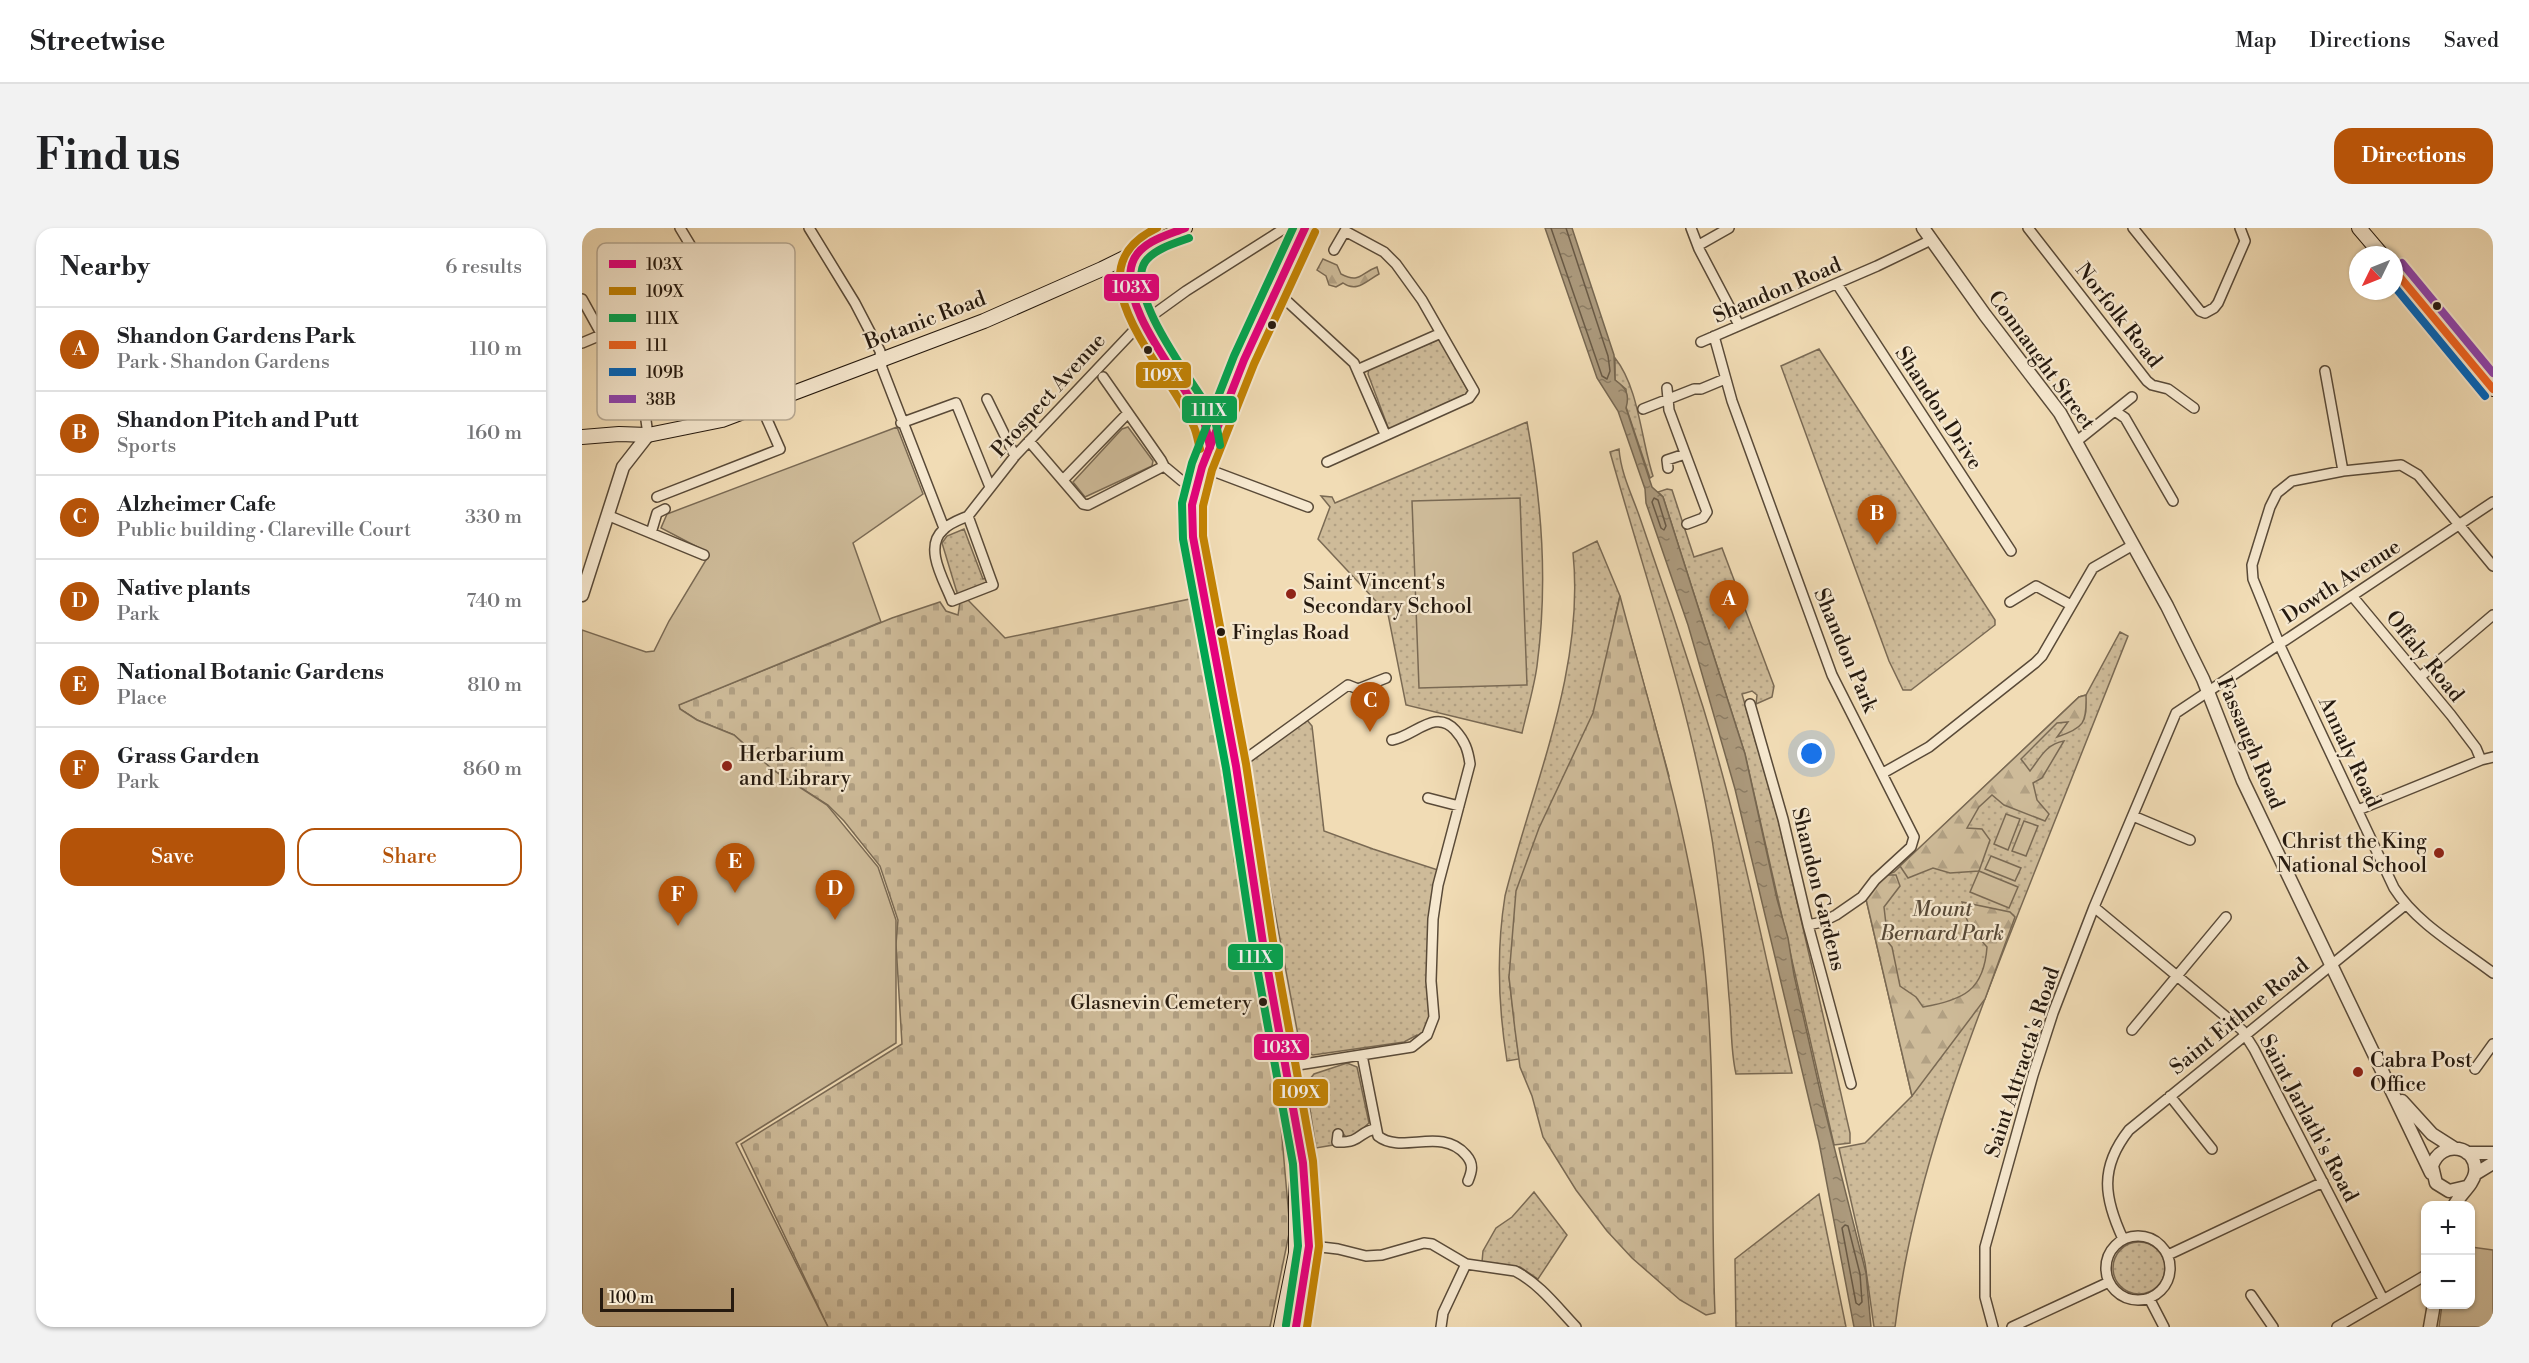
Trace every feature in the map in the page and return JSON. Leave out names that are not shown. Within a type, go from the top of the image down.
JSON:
[{"type":"main road","points":[[1296,1327],[1302,1245],[1303,1164],[1259,922],[1236,766],[1193,537],[1192,505],[1202,467],[1244,360],[1305,228]]},
{"type":"main road","points":[[2359,228],[2374,246]]},
{"type":"main road","name":"Botanic Road","points":[[795,392],[961,330],[1102,269],[1178,229]]},
{"type":"main road","points":[[1145,247],[1131,265],[1130,282],[1144,321],[1164,360],[1203,421],[1210,447]]},
{"type":"main road","points":[[1102,269],[1116,271],[1130,282]]},
{"type":"main road","points":[[2403,281],[2493,389]]},
{"type":"main road","points":[[1192,403],[1213,410],[1228,405]]},
{"type":"main road","name":"Botanic Road","points":[[582,437],[619,434],[648,435],[722,420]]},
{"type":"main road","points":[[1281,1327],[1302,1245]]},
{"type":"street","points":[[680,228],[689,243]]},
{"type":"street","points":[[809,228],[855,303],[880,351],[882,368],[901,423],[944,528]]},
{"type":"street","name":"Prospect Avenue","points":[[968,516],[1015,456],[1121,342],[1144,321],[1185,291],[1285,228]]},
{"type":"street","points":[[1692,228],[1740,325]]},
{"type":"street","points":[[1699,245],[1729,228]]},
{"type":"street","name":"Connaught Street","points":[[1923,228],[2060,413],[2155,584]]},
{"type":"street","name":"Norfolk Road","points":[[2028,228],[2147,381],[2152,385],[2168,389],[2194,408]]},
{"type":"street","points":[[2133,228],[2200,311],[2205,313],[2218,303],[2245,241],[2240,228]]},
{"type":"street","points":[[1327,462],[1473,394],[1422,300],[1384,252],[1345,231],[1334,250]]},
{"type":"street","name":"Shandon Road","points":[[1701,342],[1837,284],[1931,240]]},
{"type":"street","name":"Shandon Drive","points":[[1837,284],[2011,551]]},
{"type":"street","points":[[1276,291],[1322,331],[1359,369],[1385,434]]},
{"type":"street","points":[[582,299],[597,327]]},
{"type":"street","points":[[1359,369],[1441,333]]},
{"type":"street","name":"Shandon Park","points":[[1714,336],[1725,380],[1832,675],[1914,837],[1914,842],[1875,879],[1862,897],[1836,915],[1822,922],[1808,925]]},
{"type":"street","points":[[582,343],[597,337]]},
{"type":"street","points":[[2325,371],[2343,471]]},
{"type":"street","points":[[1103,377],[1164,466],[1182,481]]},
{"type":"street","points":[[1643,409],[1725,380]]},
{"type":"street","points":[[1667,388],[1666,401],[1707,512],[1704,518],[1687,524]]},
{"type":"street","points":[[2077,441],[2132,397]]},
{"type":"street","points":[[987,399],[1015,456]]},
{"type":"street","points":[[901,423],[956,404],[990,487]]},
{"type":"street","points":[[2115,411],[2125,418],[2173,501]]},
{"type":"street","points":[[1064,479],[1128,412]]},
{"type":"street","points":[[582,595],[623,466],[648,435],[646,420]]},
{"type":"street","points":[[657,497],[780,449],[767,420]]},
{"type":"street","points":[[1029,441],[1064,479],[1083,504],[1088,505],[1164,466]]},
{"type":"street","points":[[1668,468],[1667,460],[1685,454]]},
{"type":"street","name":"Annaly Road","points":[[2491,967],[2405,905],[2394,888],[2280,643],[2253,579],[2253,557],[2270,507],[2284,486],[2292,481],[2343,471],[2401,465],[2418,475],[2493,567]]},
{"type":"street","points":[[1202,467],[1308,507]]},
{"type":"street","name":"Dowth Avenue","points":[[2208,691],[2353,597],[2493,501]]},
{"type":"street","points":[[651,533],[657,513],[665,509]]},
{"type":"street","points":[[607,515],[704,555]]},
{"type":"street","points":[[968,516],[993,585],[952,601],[934,556],[939,534],[944,528],[968,516]]},
{"type":"street","points":[[1883,773],[1929,747],[2035,663],[2042,656],[2093,568],[2133,545]]},
{"type":"street","name":"Fassaugh Road","points":[[2155,584],[2208,691],[2243,781],[2432,1173]]},
{"type":"street","points":[[2010,603],[2036,586],[2072,605]]},
{"type":"street","name":"Offaly Road","points":[[2353,597],[2476,748],[2481,760]]},
{"type":"street","points":[[2420,677],[2493,615]]},
{"type":"street","points":[[1236,766],[1348,685],[1358,689],[1386,678]]},
{"type":"street","name":"Saint Attracta's Road","points":[[1993,1327],[1985,1297],[1985,1247],[2033,1074],[2053,1013],[2094,907],[2174,717],[2181,708],[2208,691]]},
{"type":"street","name":"Shandon Gardens","points":[[1750,704],[1783,819],[1808,925],[1851,1084]]},
{"type":"street","points":[[1285,1067],[1412,1047],[1421,1042],[1431,1027],[1434,1017],[1431,981],[1433,919],[1441,870],[1470,764],[1467,747],[1462,739],[1449,724],[1436,720],[1427,723],[1406,737],[1392,740]]},
{"type":"street","points":[[2358,810],[2481,760],[2493,758]]},
{"type":"street","points":[[1428,798],[1459,806]]},
{"type":"street","points":[[2133,816],[2190,840]]},
{"type":"street","name":"Saint Eithne Road","points":[[2123,1239],[2108,1201],[2108,1171],[2120,1141],[2129,1130],[2405,905]]},
{"type":"street","name":"Saint Jarlath's Road","points":[[2094,907],[2245,1034],[2383,1299]]},
{"type":"street","points":[[2132,1030],[2226,917]]},
{"type":"street","points":[[2475,1069],[2493,1044]]},
{"type":"street","points":[[1362,1055],[1376,1129],[1384,1141],[1431,1140],[1460,1148],[1469,1159],[1472,1169],[1468,1181]]},
{"type":"street","name":"Fassaugh Road","points":[[2393,1090],[2432,1134],[2454,1148]]},
{"type":"street","name":"Saint Eithne Road","points":[[2170,1096],[2212,1149]]},
{"type":"street","points":[[1338,1134],[1337,1142],[1348,1143],[1355,1142],[1369,1130],[1376,1129]]},
{"type":"street","points":[[2466,1187],[2455,1191],[2443,1189],[2436,1183],[2432,1166],[2438,1154],[2454,1148],[2467,1153],[2493,1153]]},
{"type":"street","points":[[2467,1153],[2474,1162],[2475,1174]]},
{"type":"street","points":[[2457,1201],[2475,1174],[2493,1163]]},
{"type":"street","points":[[2168,1255],[2323,1182]]},
{"type":"street","points":[[2443,1189],[2447,1201]]},
{"type":"street","points":[[2144,1236],[2161,1246],[2168,1255],[2169,1275],[2165,1285],[2149,1298],[2130,1299],[2121,1295],[2109,1282],[2107,1261],[2110,1252],[2123,1239],[2144,1236]]},
{"type":"street","points":[[1302,1245],[1338,1249],[1366,1256],[1382,1255],[1424,1243],[1432,1244],[1466,1264],[1515,1271],[1521,1274],[1538,1286],[1576,1327]]},
{"type":"street","points":[[1441,1327],[1443,1313],[1466,1264]]},
{"type":"street","points":[[2337,1327],[2421,1278]]},
{"type":"street","points":[[2012,1327],[2109,1282]]},
{"type":"street","points":[[2251,1295],[2273,1327]]},
{"type":"street","points":[[2149,1298],[2164,1327]]},
{"type":"street","points":[[2430,1327],[2433,1309]]},
{"type":"green space","points":[[1323,259],[1337,265],[1341,274],[1347,277],[1356,278],[1377,267],[1379,274],[1357,286],[1348,286],[1343,283],[1336,287],[1329,285],[1326,276],[1317,270]]},
{"type":"green space","points":[[1440,339],[1469,393],[1389,430],[1368,374],[1369,369]]},
{"type":"green space","points":[[1819,349],[1995,620],[1995,625],[1911,690],[1903,690],[1889,661],[1781,366]]},
{"type":"green space","points":[[1615,358],[1623,370],[1634,399],[1653,476],[1650,478],[1626,407],[1626,389],[1615,380]]},
{"type":"green space","points":[[1527,422],[1540,513],[1543,574],[1536,674],[1522,733],[1406,705],[1388,614],[1318,539],[1330,507],[1321,496],[1332,497],[1335,503]]},
{"type":"green space","points":[[897,427],[923,494],[853,543],[881,622],[679,705],[680,709],[697,720],[734,735],[773,770],[827,805],[878,867],[896,920],[896,1043],[736,1143],[828,1327],[582,1327],[582,630],[646,652],[654,651],[669,621],[706,560],[704,555],[707,552],[661,528],[667,514]]},
{"type":"green space","points":[[1128,427],[1153,461],[1152,466],[1085,497],[1073,482],[1122,429]]},
{"type":"green space","points":[[1619,449],[1624,476],[1672,613],[1716,752],[1740,844],[1792,1073],[1736,1074],[1720,898],[1703,790],[1680,692],[1610,452]]},
{"type":"green space","points":[[1672,490],[1694,557],[1722,548],[1774,686],[1772,697],[1756,704],[1757,695],[1752,691],[1742,694],[1778,819],[1850,1133],[1850,1143],[1834,1145],[1745,754],[1663,497],[1658,492]]},
{"type":"green space","points":[[1520,498],[1527,685],[1419,688],[1412,501]]},
{"type":"green space","points":[[964,529],[983,579],[986,578],[988,584],[958,596],[942,543],[947,536]]},
{"type":"green space","points":[[1597,541],[1620,596],[1614,621],[1630,634],[1669,776],[1509,977],[1519,1059],[1507,1061],[1499,978],[1500,938],[1505,896],[1554,726],[1564,683],[1575,597],[1573,553]]},
{"type":"green space","points":[[1620,596],[1678,816],[1703,950],[1712,1086],[1715,1313],[1706,1315],[1680,1300],[1632,1258],[1607,1231],[1576,1190],[1543,1137],[1532,1096],[1520,1067],[1515,1030],[1509,977],[1516,891],[1539,828],[1593,713]]},
{"type":"green space","name":"Glasnevin Cemetery","points":[[967,599],[1005,638],[1190,599],[1211,706],[1257,991],[1280,1115],[1290,1229],[1270,1327],[828,1327],[741,1144],[902,1044],[896,944],[898,920],[880,866],[828,805],[773,770],[734,735],[697,720],[680,709],[678,705],[892,618],[940,602],[946,611],[958,615],[960,602]]},
{"type":"green space","name":"Mount Bernard Park","points":[[2120,632],[2128,636],[1997,968],[1942,1119],[1914,1222],[1895,1327],[1874,1327],[1865,1263],[1839,1148],[1865,1143],[1912,1096],[1866,899],[1886,875],[1894,872],[2079,697],[2086,695]]},
{"type":"green space","points":[[2086,695],[2086,712],[2078,727],[2057,737],[2068,722],[2057,723],[2021,759],[2030,771],[2048,748],[2064,741],[2042,778],[2033,783],[2037,800],[2049,814],[2045,821],[2004,805],[1992,795],[1979,807],[1967,828],[1982,829],[1990,840],[1979,871],[1950,873],[1933,868],[1908,878],[1900,866],[2079,697]]},
{"type":"green space","points":[[1307,720],[1312,726],[1324,831],[1441,871],[1438,885],[1434,1017],[1421,1042],[1417,1035],[1404,1042],[1313,1055],[1301,1051],[1247,764]]},
{"type":"green space","points":[[2006,814],[2020,819],[2008,850],[1994,844]]},
{"type":"green space","points":[[2024,821],[2038,826],[2026,856],[2012,851]]},
{"type":"green space","points":[[1991,856],[2021,868],[2015,881],[1985,869]]},
{"type":"green space","points":[[1979,871],[2018,887],[2009,908],[1970,892]]},
{"type":"green space","points":[[1886,875],[1896,875],[1900,886],[1884,907],[1888,942],[1892,947],[1900,986],[1916,997],[1923,1007],[1950,1001],[1960,996],[1976,983],[1982,974],[1987,947],[1970,926],[1962,902],[2010,912],[2015,917],[1985,999],[1912,1096],[1866,899],[1871,890]]},
{"type":"green space","points":[[1347,1063],[1357,1067],[1369,1123],[1352,1138],[1347,1139],[1343,1133],[1333,1133],[1333,1145],[1316,1148],[1306,1084],[1314,1074]]},
{"type":"green space","points":[[1534,1192],[1567,1235],[1538,1279],[1520,1267],[1482,1262],[1483,1251],[1496,1228],[1512,1217]]},
{"type":"green space","points":[[1819,1194],[1846,1327],[1736,1327],[1735,1259]]},
{"type":"green space","points":[[2139,1242],[2153,1246],[2161,1254],[2165,1268],[2161,1282],[2153,1290],[2139,1294],[2125,1290],[2117,1282],[2113,1268],[2117,1254],[2125,1246]]},
{"type":"green space","points":[[2475,1248],[2493,1250],[2493,1327],[2439,1327],[2441,1309],[2475,1309]]},
{"type":"water","points":[[1545,228],[1572,228],[1614,355],[1615,380],[1626,392],[1628,399],[1626,408],[1652,487],[1663,497],[1745,754],[1777,899],[1788,938],[1821,1095],[1866,1273],[1871,1327],[1854,1327],[1819,1142],[1735,789],[1688,625],[1646,503],[1645,489],[1618,411],[1597,378]]},
{"type":"transit line","name":"109X","points":[[1157,228],[1131,247],[1120,270],[1122,296],[1132,323],[1194,427],[1200,449]]},
{"type":"transit line","name":"103X","points":[[1185,228],[1156,239],[1143,248],[1134,259],[1130,276],[1133,297],[1142,318],[1203,420],[1210,447]]},
{"type":"transit line","name":"111X","points":[[1286,1325],[1298,1246],[1293,1164],[1253,945],[1226,768],[1183,539],[1182,503],[1192,463],[1234,356],[1293,228]]},
{"type":"transit line","name":"103X","points":[[1296,1327],[1309,1246],[1303,1163],[1263,943],[1236,766],[1193,537],[1192,505],[1202,467],[1244,360],[1305,228]]},
{"type":"transit line","name":"109X","points":[[1307,1327],[1319,1246],[1313,1161],[1273,941],[1246,764],[1203,536],[1203,506],[1212,470],[1254,364],[1315,232]]},
{"type":"transit line","name":"111X","points":[[1189,238],[1154,253],[1145,262],[1141,276],[1144,295],[1152,316],[1212,414],[1220,445]]},
{"type":"transit line","name":"38B","points":[[2403,264],[2493,373]]},
{"type":"transit line","name":"111","points":[[2403,281],[2493,389]]},
{"type":"transit line","name":"109B","points":[[2403,297],[2485,396]]},
{"type":"place","name":"Shandon Pitch and Putt","points":[[1877,545]]},
{"type":"place","name":"Saint Vincent's Secondary School","points":[[1291,594]]},
{"type":"place","name":"Shandon Gardens Park","points":[[1729,630]]},
{"type":"place","name":"Finglas Road","points":[[1221,632]]},
{"type":"place","name":"Alzheimer Cafe","points":[[1370,732]]},
{"type":"place","name":"Herbarium and Library","points":[[727,766]]},
{"type":"place","name":"Christ the King National School","points":[[2439,853]]},
{"type":"place","name":"National Botanic Gardens","points":[[735,893]]},
{"type":"place","name":"Native plants","points":[[835,920]]},
{"type":"place","name":"Grass Garden","points":[[678,926]]},
{"type":"place","name":"Glasnevin Cemetery","points":[[1263,1002]]},
{"type":"place","name":"Cabra Post Office","points":[[2358,1072]]}]
